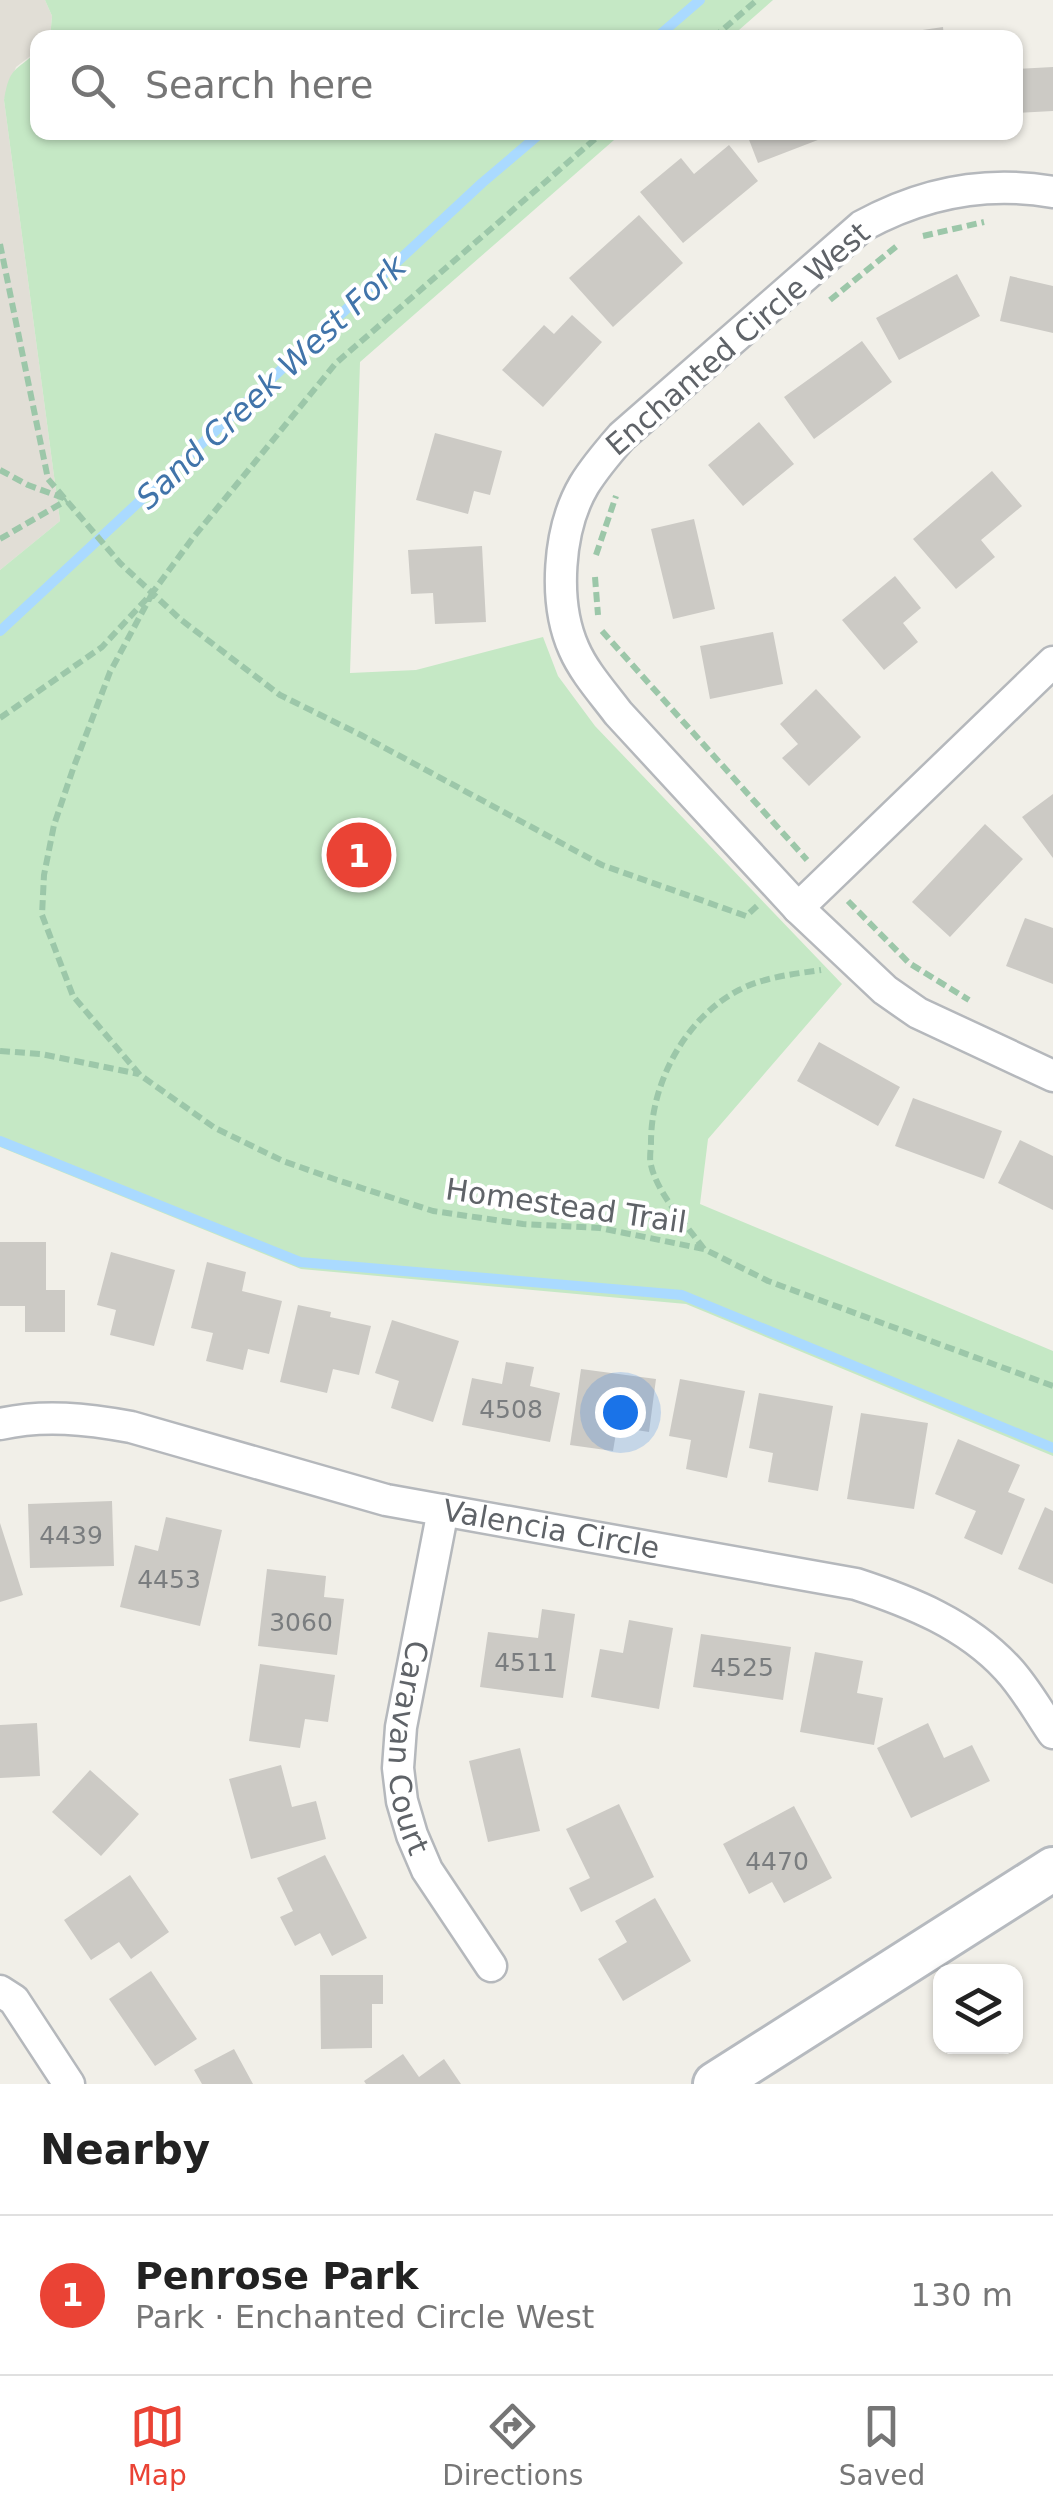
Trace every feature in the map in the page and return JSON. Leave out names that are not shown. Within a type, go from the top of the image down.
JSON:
[{"type":"main road","points":[[714,2084],[1053,1869]]},
{"type":"street","name":"Enchanted Circle West","points":[[1053,192],[999,186],[962,189],[891,210],[862,226],[622,436],[598,463],[571,515],[560,584],[574,650],[618,713],[798,908],[885,990],[918,1013],[1053,1076]]},
{"type":"street","points":[[798,908],[1053,662]]},
{"type":"street","name":"Valencia Circle","points":[[0,1424],[54,1418],[131,1427],[386,1500],[856,1584],[912,1602],[977,1642],[1007,1668],[1053,1733]]},
{"type":"street","name":"Caravan Court","points":[[443,1510],[401,1727],[398,1768],[407,1818],[427,1870],[491,1966]]},
{"type":"street","points":[[0,1991],[14,2000],[68,2084]]},
{"type":"path","points":[[722,30],[756,0]]},
{"type":"path","name":"Homestead Trail","points":[[594,140],[336,363],[154,592],[110,672],[73,769],[54,825],[44,875],[42,916],[73,996],[140,1074],[216,1128],[283,1162],[432,1211],[523,1224],[600,1228],[704,1249],[768,1281],[1053,1386]]},
{"type":"path","points":[[920,236],[987,222]]},
{"type":"path","points":[[827,302],[903,240]]},
{"type":"path","points":[[0,244],[48,479],[120,563],[180,619],[280,695],[602,865],[746,916],[759,904]]},
{"type":"path","points":[[0,470],[67,500]]},
{"type":"path","points":[[622,480],[594,562],[600,628],[784,837],[908,963],[972,1001]]},
{"type":"path","points":[[0,539],[67,500]]},
{"type":"path","name":"Homestead Trail","points":[[0,718],[102,646],[154,592]]},
{"type":"path","points":[[704,1249],[664,1194],[651,1165],[656,1098],[673,1057],[695,1024],[739,990],[771,979],[822,970]]},
{"type":"path","name":"Homestead Trail","points":[[0,1051],[41,1054],[140,1074]]},
{"type":"shaded area","points":[[0,0],[45,0],[52,16],[51,30],[30,30],[30,56],[16,67],[4,100],[60,521],[0,570]]},
{"type":"green space","points":[[45,0],[773,0],[739,30],[51,30],[52,16]]},
{"type":"green space","points":[[30,57],[30,140],[614,140],[360,362],[350,673],[416,670],[543,637],[558,676],[595,726],[842,984],[708,1139],[700,1204],[1053,1351],[1053,1456],[686,1304],[301,1269],[0,1147],[0,570],[60,521],[4,100],[15,71]]},
{"type":"building","points":[[1053,67],[1053,111],[1023,113],[1023,69]]},
{"type":"building","points":[[749,140],[818,140],[758,163]]},
{"type":"building","points":[[729,145],[758,181],[683,243],[640,192],[681,158],[694,174]]},
{"type":"building","points":[[639,215],[683,263],[613,327],[569,278]]},
{"type":"building","points":[[957,274],[980,316],[899,360],[876,318]]},
{"type":"building","points":[[1010,276],[1053,286],[1053,333],[1000,321]]},
{"type":"building","points":[[572,315],[602,342],[543,407],[502,370],[544,325],[554,334]]},
{"type":"building","points":[[862,341],[892,382],[814,439],[784,397]]},
{"type":"building","points":[[759,422],[794,464],[743,506],[708,465]]},
{"type":"building","points":[[435,433],[502,451],[490,495],[474,491],[468,514],[416,500]]},
{"type":"building","points":[[992,471],[1022,506],[981,540],[995,557],[956,589],[913,539]]},
{"type":"building","points":[[694,519],[715,609],[673,619],[651,529]]},
{"type":"building","points":[[482,546],[486,622],[435,624],[433,593],[411,594],[408,550]]},
{"type":"building","points":[[895,576],[921,608],[903,623],[918,642],[884,670],[842,620]]},
{"type":"building","points":[[773,632],[783,684],[710,699],[700,646]]},
{"type":"building","points":[[816,689],[861,737],[809,786],[782,758],[798,744],[780,724]]},
{"type":"building","points":[[1053,794],[1053,858],[1022,817]]},
{"type":"building","points":[[985,824],[1023,859],[950,937],[912,902]]},
{"type":"building","points":[[1025,918],[1053,928],[1053,984],[1006,966]]},
{"type":"building","points":[[819,1042],[900,1087],[878,1126],[797,1081]]},
{"type":"building","points":[[913,1098],[1002,1131],[984,1179],[895,1146]]},
{"type":"building","points":[[1020,1140],[1053,1156],[1053,1210],[998,1183]]},
{"type":"building","points":[[0,1242],[46,1242],[46,1290],[65,1290],[65,1332],[25,1332],[25,1306],[0,1306]]},
{"type":"building","points":[[111,1252],[175,1270],[154,1346],[110,1335],[116,1310],[97,1305]]},
{"type":"building","points":[[207,1262],[246,1272],[242,1291],[282,1301],[269,1354],[248,1349],[243,1370],[206,1361],[213,1333],[191,1328]]},
{"type":"building","points":[[298,1305],[371,1326],[359,1375],[333,1369],[327,1393],[280,1382]]},
{"type":"building","points":[[392,1320],[459,1341],[433,1422],[391,1408],[399,1381],[375,1373]]},
{"type":"building","points":[[506,1362],[534,1367],[530,1386],[560,1393],[550,1442],[462,1425],[472,1378],[502,1384]]},
{"type":"building","points":[[581,1369],[656,1379],[649,1432],[617,1427],[613,1451],[570,1445]]},
{"type":"building","points":[[680,1379],[745,1391],[727,1478],[686,1469],[691,1440],[669,1436]]},
{"type":"building","points":[[759,1393],[833,1406],[818,1491],[768,1482],[773,1453],[749,1448]]},
{"type":"building","points":[[861,1413],[928,1423],[914,1509],[847,1499]]},
{"type":"building","points":[[958,1439],[1020,1465],[1008,1492],[1025,1499],[1002,1555],[964,1538],[976,1511],[935,1494]]},
{"type":"building","points":[[112,1501],[114,1566],[30,1568],[28,1504]]},
{"type":"building","points":[[1045,1507],[1053,1511],[1053,1584],[1018,1569]]},
{"type":"building","points":[[166,1517],[222,1530],[200,1626],[120,1607],[135,1545],[158,1551]]},
{"type":"building","points":[[0,1523],[23,1595],[0,1602]]},
{"type":"building","points":[[267,1569],[326,1576],[324,1597],[344,1599],[337,1655],[258,1646]]},
{"type":"building","points":[[542,1609],[575,1614],[563,1698],[480,1687],[488,1632],[538,1638]]},
{"type":"building","points":[[629,1620],[673,1628],[659,1709],[591,1697],[600,1649],[623,1653]]},
{"type":"building","points":[[701,1634],[791,1647],[783,1700],[693,1687]]},
{"type":"building","points":[[815,1652],[863,1661],[857,1693],[883,1698],[874,1745],[800,1732]]},
{"type":"building","points":[[260,1664],[335,1675],[328,1722],[305,1719],[300,1748],[249,1741]]},
{"type":"building","points":[[37,1723],[40,1776],[0,1778],[0,1725]]},
{"type":"building","points":[[928,1723],[944,1758],[972,1745],[990,1781],[911,1818],[877,1748]]},
{"type":"building","points":[[520,1748],[540,1831],[488,1842],[469,1761]]},
{"type":"building","points":[[281,1765],[292,1807],[316,1801],[326,1839],[251,1859],[229,1779]]},
{"type":"building","points":[[90,1770],[139,1814],[101,1856],[52,1812]]},
{"type":"building","points":[[619,1804],[654,1877],[581,1912],[569,1888],[590,1878],[566,1829]]},
{"type":"building","points":[[794,1806],[832,1878],[784,1903],[772,1882],[749,1894],[723,1844]]},
{"type":"building","points":[[325,1855],[367,1938],[332,1956],[320,1933],[295,1946],[280,1917],[293,1911],[277,1878]]},
{"type":"building","points":[[130,1875],[169,1932],[131,1959],[119,1942],[91,1960],[64,1920]]},
{"type":"building","points":[[655,1898],[691,1961],[623,2001],[598,1959],[627,1942],[615,1921]]},
{"type":"building","points":[[151,1971],[197,2039],[155,2066],[109,1999]]},
{"type":"building","points":[[320,1975],[383,1975],[383,2004],[372,2004],[372,2048],[321,2049]]},
{"type":"building","points":[[234,2049],[253,2084],[202,2084],[194,2070]]},
{"type":"building","points":[[403,2054],[419,2077],[444,2059],[461,2084],[366,2084],[364,2081]]},
{"type":"waterway","name":"Sand Creek West Fork","points":[[665,30],[700,0]]},
{"type":"waterway","name":"Sand Creek West Fork","points":[[0,631],[533,140]]},
{"type":"waterway","points":[[0,1141],[300,1262],[682,1295],[1053,1448]]},
{"type":"place","name":"Penrose Park","points":[[359,855]]}]
